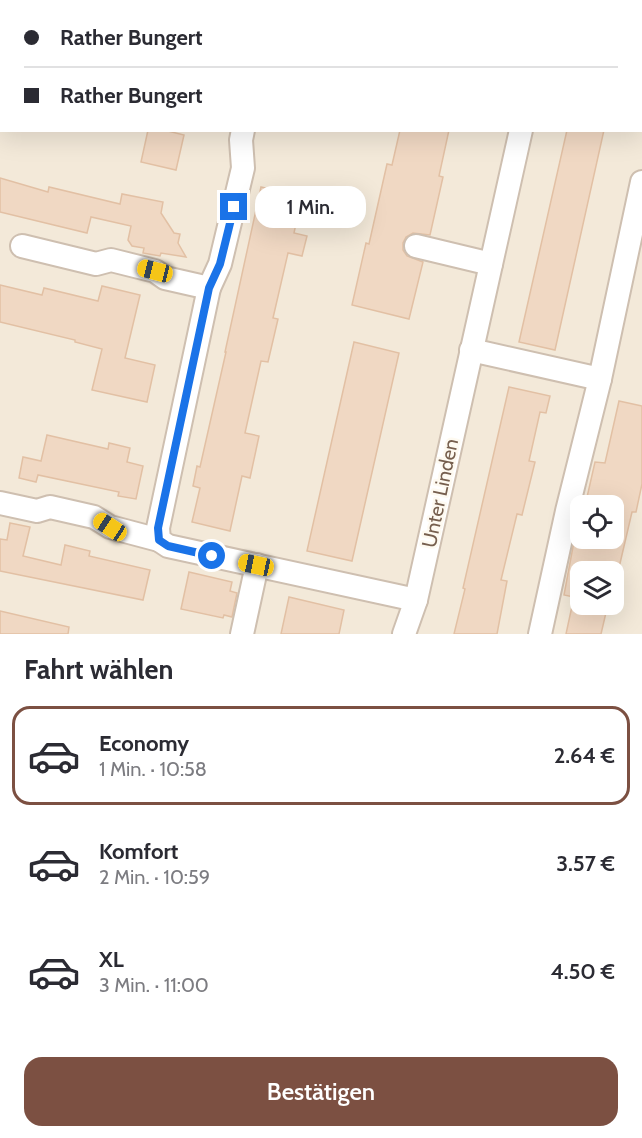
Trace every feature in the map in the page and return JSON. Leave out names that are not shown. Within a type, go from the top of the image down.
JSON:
[{"type":"street","points":[[159,540],[158,528],[209,288],[220,264],[243,168],[243,132]]},
{"type":"street","name":"Unter Linden","points":[[404,634],[416,600],[521,132]]},
{"type":"street","points":[[540,634],[600,379],[642,182]]},
{"type":"street","points":[[22,246],[96,264],[111,260],[155,271],[165,278],[209,288]]},
{"type":"street","points":[[416,246],[491,264]]},
{"type":"street","points":[[471,350],[600,379]]},
{"type":"street","points":[[0,503],[37,512],[50,507],[94,517],[110,527],[159,540],[168,546],[416,600]]},
{"type":"street","points":[[242,634],[256,565]]},
{"type":"shaded area","points":[[0,132],[642,132],[642,634],[0,634]]},
{"type":"building","points":[[148,132],[172,132],[184,135],[176,170],[141,162]]},
{"type":"building","points":[[400,132],[449,132],[439,176],[443,177],[430,235],[413,233],[406,237],[403,243],[403,250],[407,256],[423,262],[409,319],[352,305],[366,243],[369,244],[387,164],[392,165]]},
{"type":"building","points":[[567,132],[604,132],[555,350],[519,342]]},
{"type":"building","points":[[0,178],[48,192],[49,187],[120,204],[122,194],[163,202],[161,213],[174,233],[180,234],[178,243],[186,257],[143,253],[144,248],[132,246],[128,240],[131,226],[91,217],[87,233],[0,212]]},
{"type":"building","points":[[261,187],[302,196],[294,233],[307,236],[302,256],[288,253],[273,318],[278,319],[268,362],[261,361],[245,433],[259,436],[250,478],[242,476],[230,531],[192,522],[200,488],[193,486],[197,466],[200,467]]},
{"type":"building","points":[[0,285],[42,295],[44,288],[98,301],[102,286],[140,295],[125,358],[155,365],[147,402],[92,390],[102,349],[0,322]]},
{"type":"building","points":[[354,342],[399,353],[352,561],[307,551]]},
{"type":"building","points":[[509,387],[550,396],[546,413],[540,412],[529,461],[535,462],[522,515],[517,514],[501,580],[507,581],[497,634],[454,634],[465,589],[463,588]]},
{"type":"building","points":[[619,401],[642,406],[642,484],[636,512],[632,512],[624,546],[624,495],[588,495],[595,462],[605,463]]},
{"type":"building","points":[[47,435],[108,449],[109,443],[130,448],[127,462],[143,466],[136,499],[118,496],[119,492],[38,475],[36,482],[19,478],[23,457],[41,461]]},
{"type":"building","points":[[10,523],[30,527],[23,556],[61,565],[65,545],[90,551],[89,556],[150,570],[143,600],[0,571],[0,539],[7,540]]},
{"type":"building","points":[[573,549],[623,549],[621,561],[570,561]]},
{"type":"building","points":[[570,563],[570,596],[564,595]]},
{"type":"building","points":[[189,572],[232,582],[230,591],[237,593],[232,617],[224,615],[223,618],[181,609]]},
{"type":"building","points":[[289,597],[344,610],[339,634],[281,634]]},
{"type":"building","points":[[0,611],[69,627],[68,634],[0,634]]},
{"type":"building","points":[[570,615],[605,615],[601,634],[566,634]]},
{"type":"route","points":[[212,556],[168,546],[159,540],[158,528],[209,288],[220,264],[234,207]]}]
